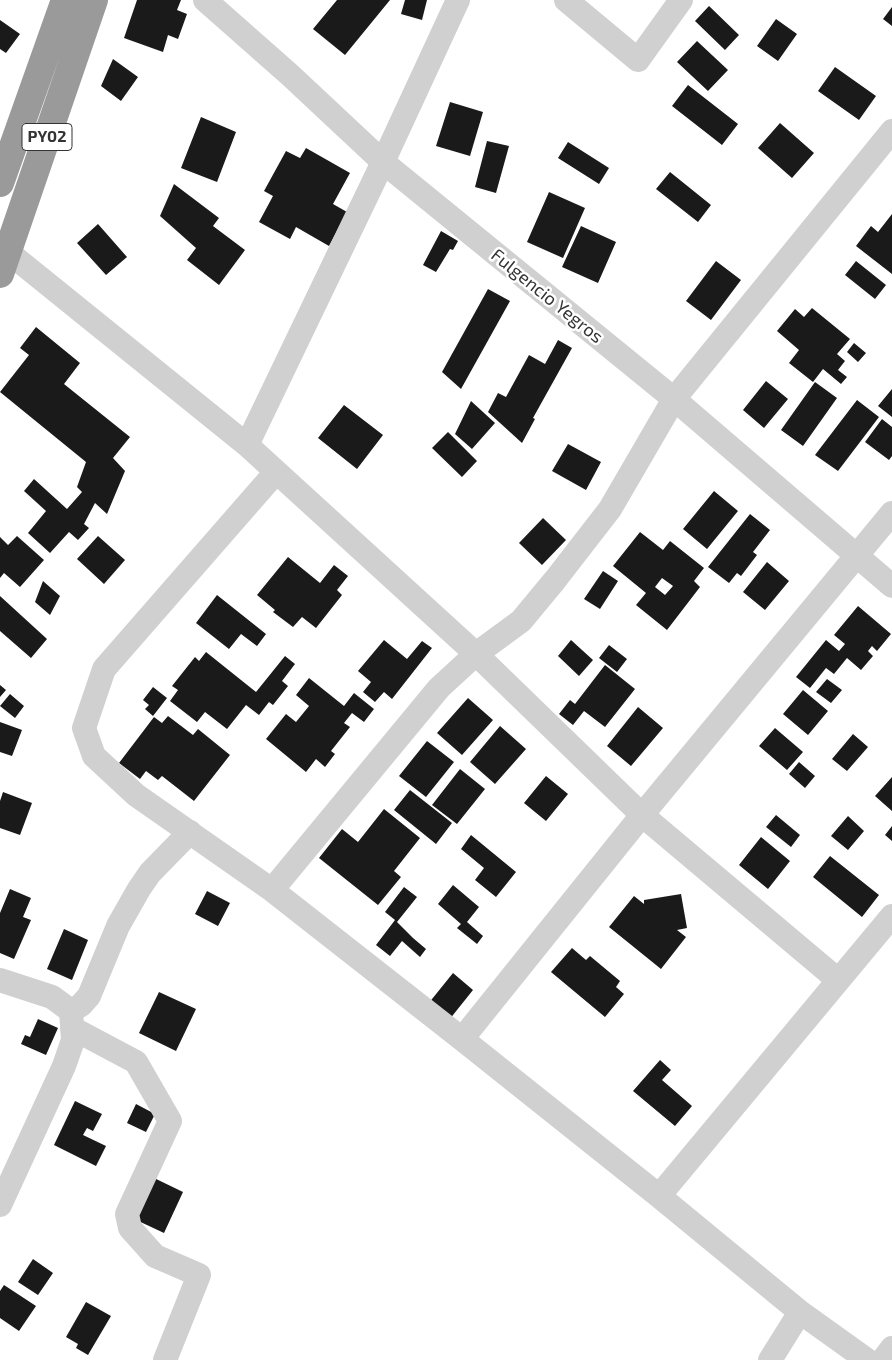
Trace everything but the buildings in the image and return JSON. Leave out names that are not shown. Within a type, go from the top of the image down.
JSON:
[{"type":"highway","name":"PY02","points":[[0,183],[65,0]]},
{"type":"highway","name":"PY02","points":[[4,263],[94,0]]},
{"type":"street","name":"Fulgencio Yegros","points":[[205,0],[290,75],[383,162],[674,400],[892,586]]},
{"type":"street","points":[[247,445],[383,162],[458,0]]},
{"type":"street","points":[[566,0],[638,60],[681,0]]},
{"type":"street","points":[[272,890],[439,688],[476,654],[521,621],[555,580],[610,509],[674,400],[892,131]]},
{"type":"street","points":[[4,263],[247,445],[476,654],[642,815],[838,980]]},
{"type":"street","points":[[276,472],[104,669],[84,728],[94,756],[136,795],[272,890],[659,1196],[800,1312],[867,1360]]},
{"type":"street","points":[[462,1039],[642,815],[892,513]]},
{"type":"street","points":[[0,1205],[64,1066],[72,1040],[71,1020],[89,996],[118,926],[150,873],[190,832]]},
{"type":"street","points":[[659,1196],[892,916]]},
{"type":"street","points":[[0,980],[52,997],[71,1020],[136,1062],[170,1121],[127,1214],[130,1228],[155,1256],[199,1275],[166,1360]]},
{"type":"street","points":[[770,1360],[800,1312]]},
{"type":"street","points":[[883,1360],[892,1348]]}]
